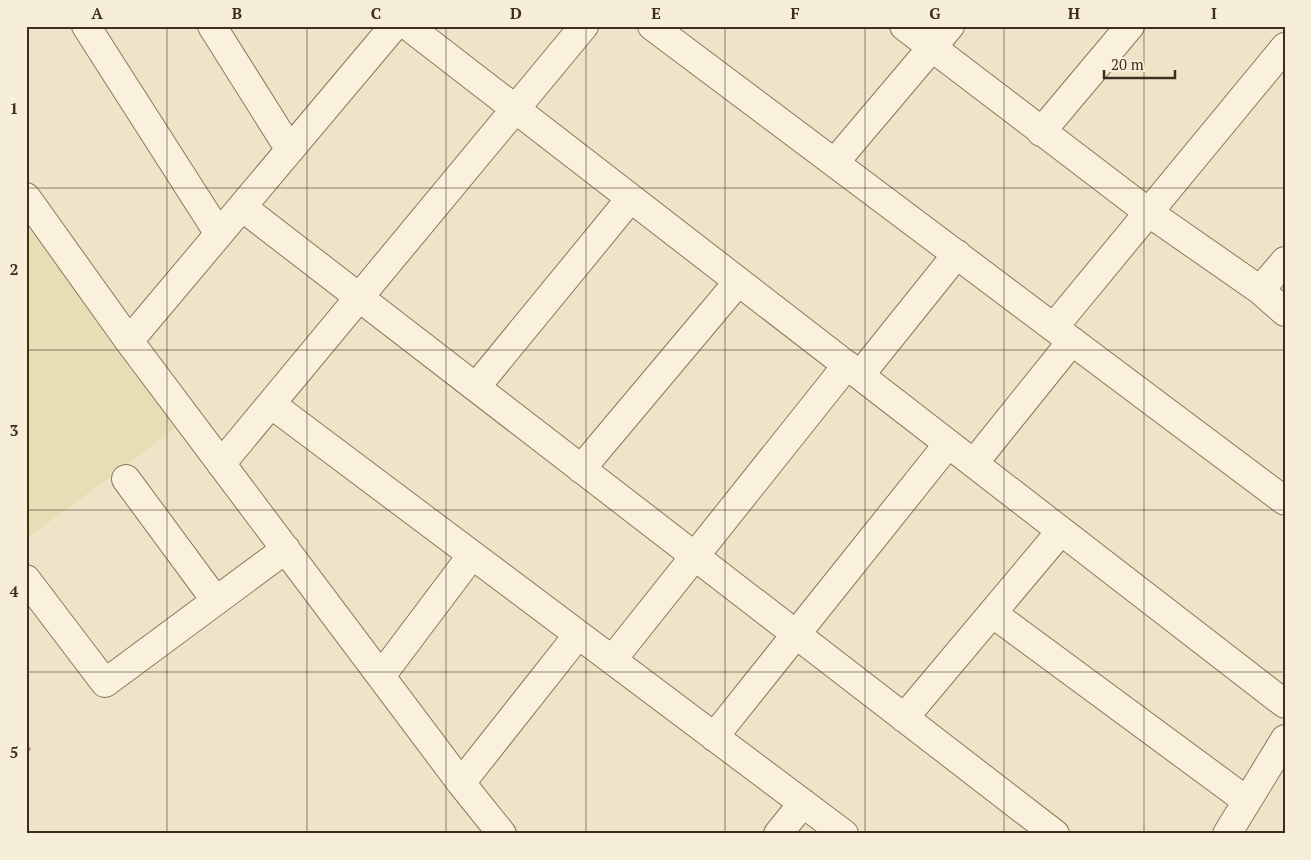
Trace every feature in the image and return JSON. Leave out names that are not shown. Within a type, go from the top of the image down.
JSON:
[{"type":"street","points":[[86,26],[219,234]]},
{"type":"street","points":[[212,26],[290,150]]},
{"type":"street","points":[[221,464],[584,26]]},
{"type":"street","points":[[652,26],[1063,334],[1282,493]]},
{"type":"street","points":[[904,26],[1148,212],[1260,290],[1285,312]]},
{"type":"street","points":[[835,162],[950,26]]},
{"type":"street","points":[[1042,132],[1130,26]]},
{"type":"street","points":[[129,341],[393,28],[516,109],[1285,704]]},
{"type":"street","points":[[974,463],[1148,212],[1285,47]]},
{"type":"street","points":[[26,197],[129,341],[502,834]]},
{"type":"street","points":[[476,387],[630,199]]},
{"type":"street","points":[[242,207],[1055,834]]},
{"type":"street","points":[[612,660],[695,556],[853,370],[957,254]]},
{"type":"street","points":[[1260,290],[1285,261]]},
{"type":"street","points":[[581,468],[738,282]]},
{"type":"street","points":[[272,404],[844,834]]},
{"type":"street","points":[[714,737],[948,444]]},
{"type":"street","points":[[126,479],[216,601]]},
{"type":"street","points":[[904,718],[1061,531]]},
{"type":"street","points":[[26,579],[105,683],[286,549]]},
{"type":"street","points":[[381,676],[472,555]]},
{"type":"street","points":[[992,613],[1247,801]]},
{"type":"street","points":[[462,783],[578,634]]},
{"type":"street","points":[[1227,834],[1285,739]]},
{"type":"street","points":[[778,834],[803,803]]},
{"type":"shaded area","points":[[26,223],[176,428],[26,539]]}]
